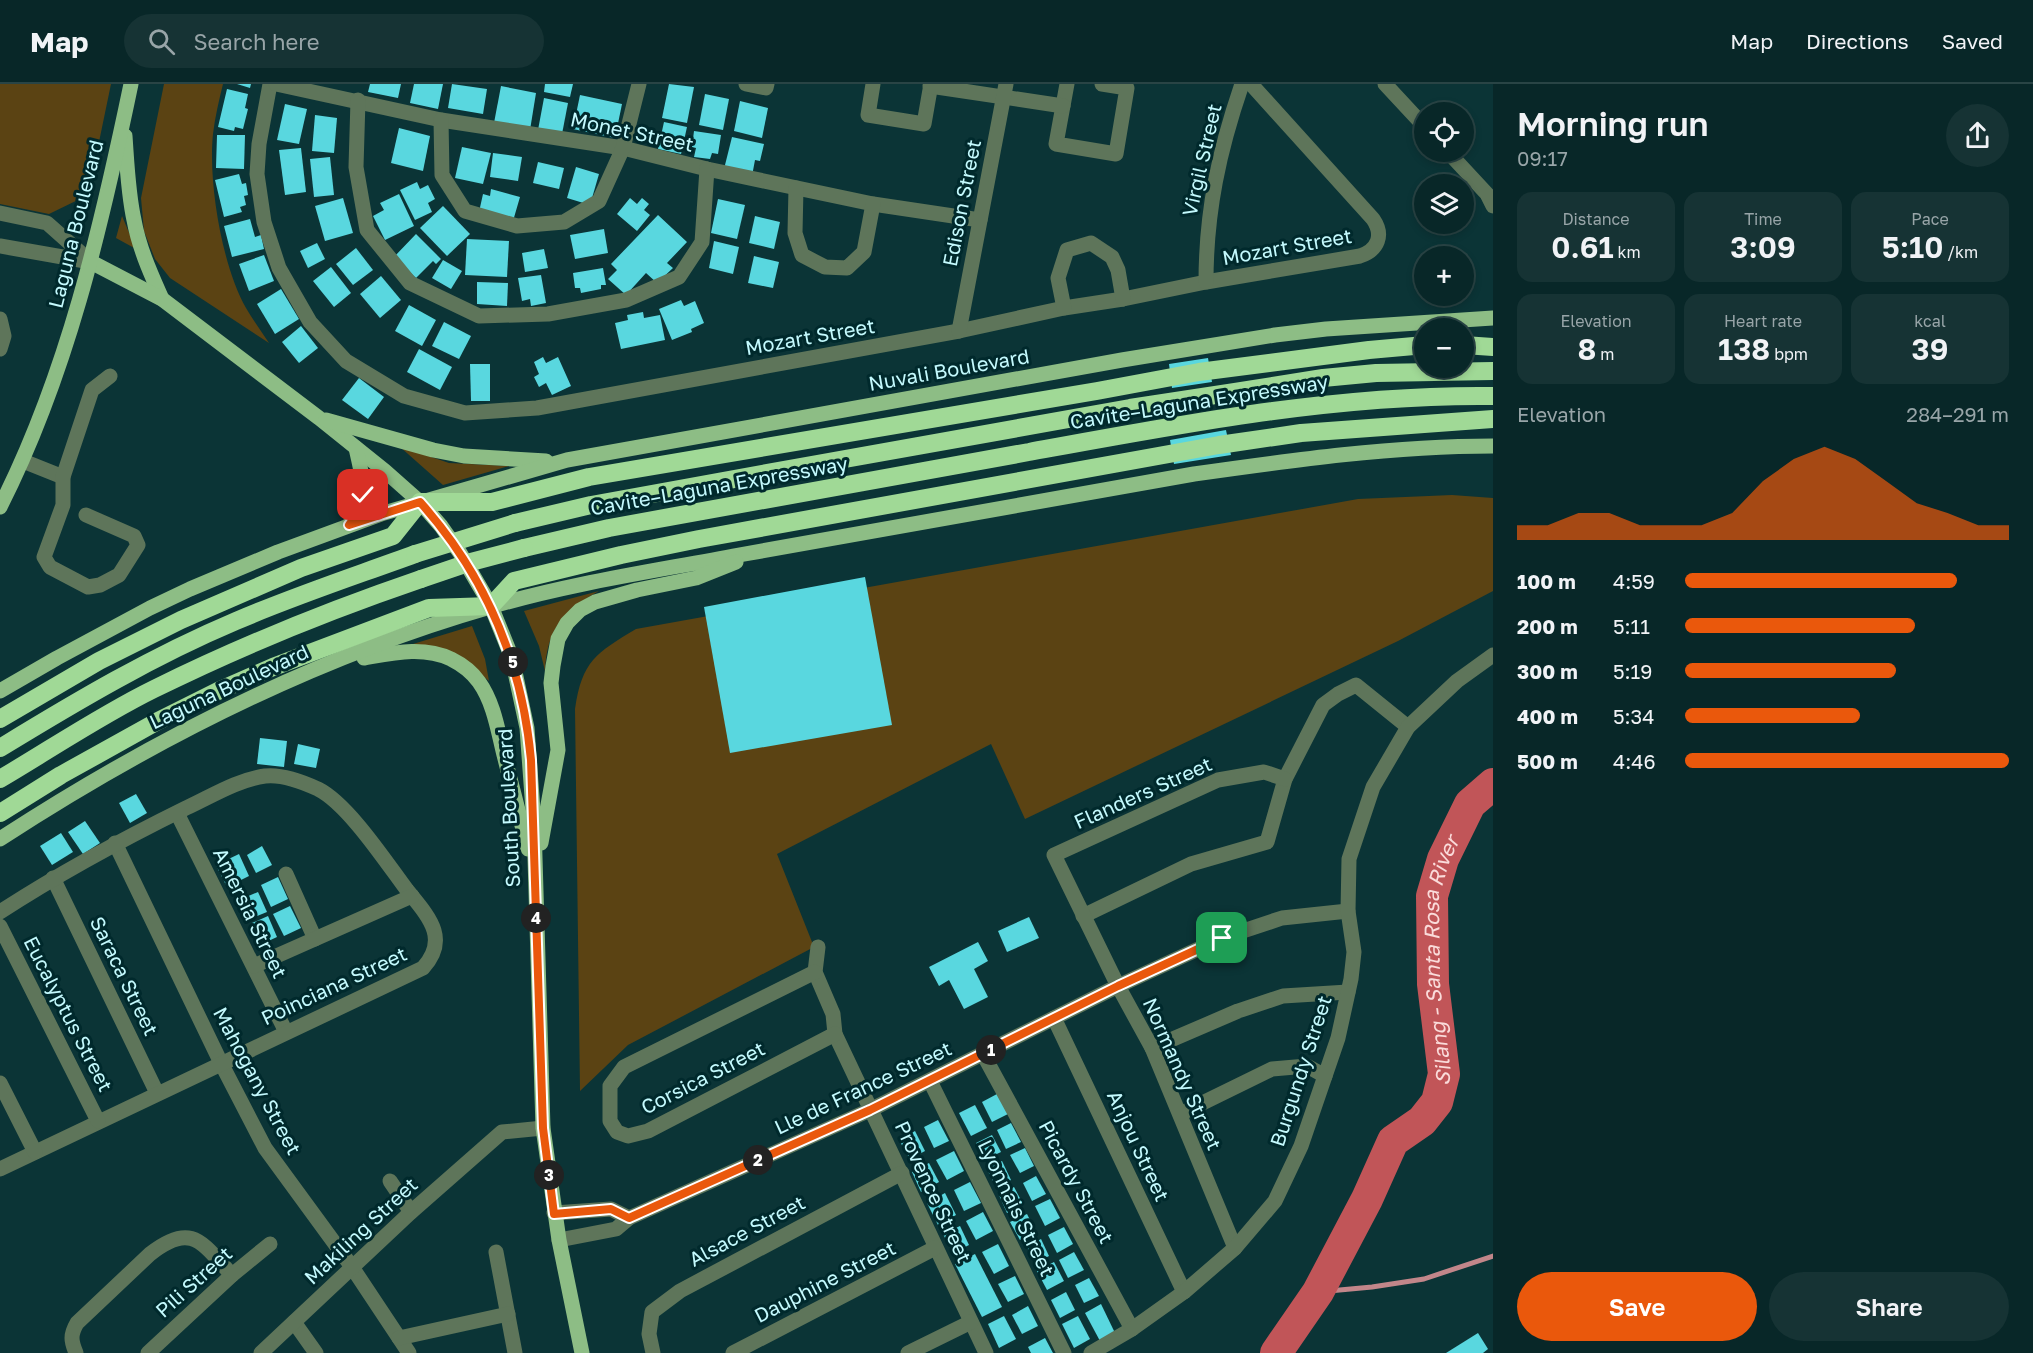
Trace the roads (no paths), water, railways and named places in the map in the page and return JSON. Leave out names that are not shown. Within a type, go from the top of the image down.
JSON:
[{"type":"highway","points":[[0,719],[99,661],[181,620],[301,568],[393,536],[420,502],[492,502],[589,477],[1199,372],[1414,346]]},
{"type":"highway","points":[[1474,346],[1493,347]]},
{"type":"highway","name":"Cavite–Laguna Expressway","points":[[0,748],[89,693],[142,664],[226,625],[415,554],[515,523],[591,505],[817,464],[1130,408],[1323,378],[1376,373],[1493,371]]},
{"type":"highway","name":"Cavite–Laguna Expressway","points":[[0,779],[152,689],[342,606],[471,562],[524,548],[609,528],[1164,427],[1326,404],[1421,397],[1493,396]]},
{"type":"highway","points":[[0,813],[61,775],[158,721],[218,691],[273,667],[429,608],[491,606],[514,581],[699,539],[1231,443],[1301,433],[1493,419]]},
{"type":"main road","name":"Laguna Boulevard","points":[[0,506],[23,461],[44,410],[91,262],[131,84]]},
{"type":"main road","points":[[124,121],[128,180],[134,222],[162,299]]},
{"type":"main road","name":"South Boulevard","points":[[91,262],[162,299],[319,418],[420,502],[441,526],[491,606],[512,658],[528,729],[533,813],[543,1133],[554,1214],[582,1353]]},
{"type":"main road","name":"Nuvali Boulevard","points":[[420,502],[567,460],[1122,360],[1326,329],[1493,318]]},
{"type":"main road","points":[[319,418],[433,450],[464,456],[567,460]]},
{"type":"main road","points":[[491,606],[611,579],[1194,474],[1289,460],[1382,451],[1493,446]]},
{"type":"main road","points":[[349,525],[358,512],[363,495],[363,480],[356,448]]},
{"type":"main road","points":[[0,691],[105,631],[190,589],[349,525],[420,502]]},
{"type":"main road","points":[[534,876],[558,750],[551,683],[552,666],[558,639],[567,623],[580,610],[595,602],[637,590],[696,578],[769,550]]},
{"type":"main road","name":"Laguna Boulevard","points":[[0,839],[87,783],[145,750],[239,703],[326,664],[491,606]]},
{"type":"main road","points":[[326,664],[417,651],[450,658],[470,671],[479,681],[491,706],[534,876]]},
{"type":"street","name":"Mozart Street","points":[[270,84],[259,144],[257,174],[264,222],[279,268],[310,322],[346,361],[404,396],[465,413],[537,408],[959,331],[1064,308],[1360,256],[1372,251],[1379,241],[1377,225],[1373,219],[1251,84]]},
{"type":"street","name":"Monet Street","points":[[276,84],[358,100],[441,120],[623,148],[707,169],[873,204],[980,220]]},
{"type":"street","points":[[441,120],[442,175],[465,211],[517,226],[564,222],[599,201],[623,148],[639,84]]},
{"type":"street","points":[[746,84],[766,88],[767,84]]},
{"type":"street","points":[[873,84],[868,115],[924,124],[931,85],[1004,91],[1063,106]]},
{"type":"street","points":[[1067,84],[1056,144],[1116,154],[1127,88],[1102,84]]},
{"type":"street","name":"Virgil Street","points":[[1206,282],[1206,243],[1210,202],[1223,145],[1242,84]]},
{"type":"street","points":[[1385,84],[1414,115]]},
{"type":"street","name":"Edison Street","points":[[959,331],[1004,91]]},
{"type":"street","points":[[358,100],[356,167],[368,230],[410,283],[479,316],[548,314],[626,300],[679,277],[702,242],[707,169]]},
{"type":"street","points":[[1457,162],[1487,194],[1493,206]]},
{"type":"street","points":[[796,188],[795,233],[802,255],[825,267],[847,268],[864,252],[873,204]]},
{"type":"street","points":[[0,213],[47,223],[91,262]]},
{"type":"street","points":[[1064,308],[1058,278],[1067,249],[1091,243],[1112,257],[1118,270],[1123,299]]},
{"type":"street","points":[[0,246],[91,262]]},
{"type":"street","points":[[0,319],[4,336],[0,349]]},
{"type":"street","points":[[86,515],[134,536],[138,545],[119,575],[100,585],[88,587],[50,567],[44,557],[63,504],[63,477],[92,390],[110,376]]},
{"type":"street","points":[[23,461],[63,477]]},
{"type":"street","name":"Burgundy Street","points":[[1091,1353],[1132,1329],[1184,1292],[1235,1248],[1275,1201],[1301,1146],[1338,1038],[1354,952],[1348,910],[1349,859],[1369,797],[1408,727],[1456,681],[1493,655]]},
{"type":"street","points":[[1083,916],[1191,864],[1267,842],[1285,779],[1323,705],[1338,694],[1356,685],[1408,727]]},
{"type":"street","name":"Flanders Street","points":[[1054,855],[1218,780],[1264,772],[1285,779]]},
{"type":"street","name":"Poinciana Street","points":[[0,912],[53,878],[115,843],[242,781],[268,776],[292,779],[319,790],[342,807],[428,917],[437,944],[433,957],[423,968],[0,1169]]},
{"type":"street","name":"Amersia Street","points":[[177,813],[286,1032]]},
{"type":"street","name":"Mahogany Street","points":[[115,843],[221,1063],[265,1148],[352,1268],[409,1353]]},
{"type":"street","name":"Normandy Street","points":[[1054,855],[1118,986],[1152,1048],[1235,1248]]},
{"type":"street","points":[[286,874],[315,939]]},
{"type":"street","name":"Saraca Street","points":[[53,878],[157,1093]]},
{"type":"street","points":[[254,966],[412,896]]},
{"type":"street","name":"Lle de France Street","points":[[559,1240],[616,1229],[629,1218],[870,1110],[1118,986],[1232,935],[1282,918],[1348,910]]},
{"type":"street","name":"Eucalyptus Street","points":[[0,926],[98,1121]]},
{"type":"street","points":[[815,972],[818,947]]},
{"type":"street","name":"Provence Street","points":[[815,972],[833,1014],[836,1034],[870,1110],[986,1353]]},
{"type":"street","name":"Corsica Street","points":[[815,972],[624,1067],[610,1086],[610,1121],[617,1132],[628,1136],[648,1131],[836,1034]]},
{"type":"street","points":[[1152,1048],[1238,1011],[1283,996],[1348,992]]},
{"type":"street","name":"Anjou Street","points":[[1054,1018],[1184,1292]]},
{"type":"street","name":"Picardy Street","points":[[983,1054],[1132,1329]]},
{"type":"street","points":[[1180,1114],[1272,1069],[1306,1066],[1325,1076]]},
{"type":"street","name":"Lyonnais Street","points":[[930,1081],[1064,1353]]},
{"type":"street","points":[[0,1083],[35,1152]]},
{"type":"street","name":"Makiling Street","points":[[261,1353],[411,1212],[491,1142],[543,1133]]},
{"type":"street","name":"Alsace Street","points":[[653,1353],[649,1334],[651,1312],[680,1291],[902,1173]]},
{"type":"street","points":[[390,1181],[411,1212]]},
{"type":"street","points":[[554,1214],[611,1209],[629,1218]]},
{"type":"street","points":[[76,1353],[71,1340],[72,1331],[77,1323],[163,1244],[188,1237],[202,1243],[232,1275]]},
{"type":"street","name":"Pili Street","points":[[148,1353],[232,1275],[270,1244]]},
{"type":"street","name":"Dauphine Street","points":[[733,1353],[935,1248]]},
{"type":"street","points":[[496,1252],[515,1353]]},
{"type":"street","points":[[399,1338],[508,1314]]},
{"type":"street","points":[[294,1322],[316,1353]]},
{"type":"street","points":[[908,1353],[971,1322]]},
{"type":"waterway","name":"Silang - Santa Rosa River","points":[[1276,1353],[1318,1292],[1367,1199],[1393,1141],[1422,1121],[1437,1102],[1444,1074],[1433,984],[1432,896],[1443,859],[1470,804],[1493,784]]},
{"type":"waterway","points":[[1318,1292],[1424,1279],[1493,1256]]}]
